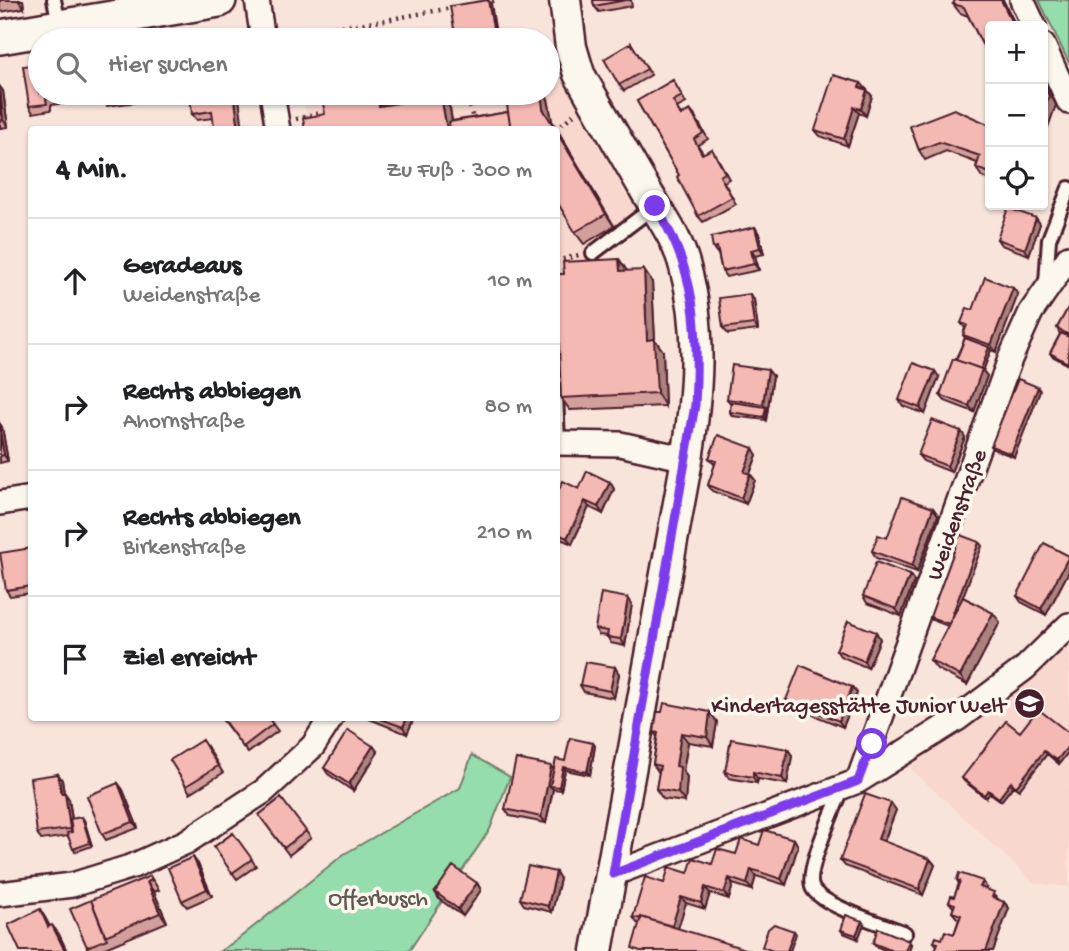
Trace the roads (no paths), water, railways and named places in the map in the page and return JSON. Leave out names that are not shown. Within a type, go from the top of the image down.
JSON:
[{"type":"main road","points":[[0,37],[57,14],[219,0]]},
{"type":"street","points":[[257,0],[261,28]]},
{"type":"street","points":[[565,0],[571,47],[579,74],[670,229],[685,265],[694,306],[698,349],[695,405],[687,459],[613,874],[594,949]]},
{"type":"street","points":[[1022,0],[1032,21]]},
{"type":"street","points":[[1048,56],[1069,102]]},
{"type":"street","points":[[274,105],[277,126]]},
{"type":"street","name":"Weidenstraße","points":[[851,784],[1010,359],[1031,312],[1069,257]]},
{"type":"street","points":[[560,443],[621,443],[687,459]]},
{"type":"street","points":[[0,503],[28,499]]},
{"type":"street","points":[[613,874],[851,784],[957,719],[1025,668],[1069,625]]},
{"type":"street","points":[[0,894],[72,885],[132,866],[186,842],[264,791],[313,746],[329,721]]},
{"type":"lane","points":[[1045,291],[1049,239],[1069,188]]},
{"type":"lane","points":[[586,254],[655,206]]},
{"type":"lane","points":[[851,784],[813,866],[813,890],[830,903],[905,933]]},
{"type":"place","name":"Kindertagesstätte Junior Welt","points":[[1029,704]]},
{"type":"park label","name":"Offerbusch","points":[[378,897]]}]
